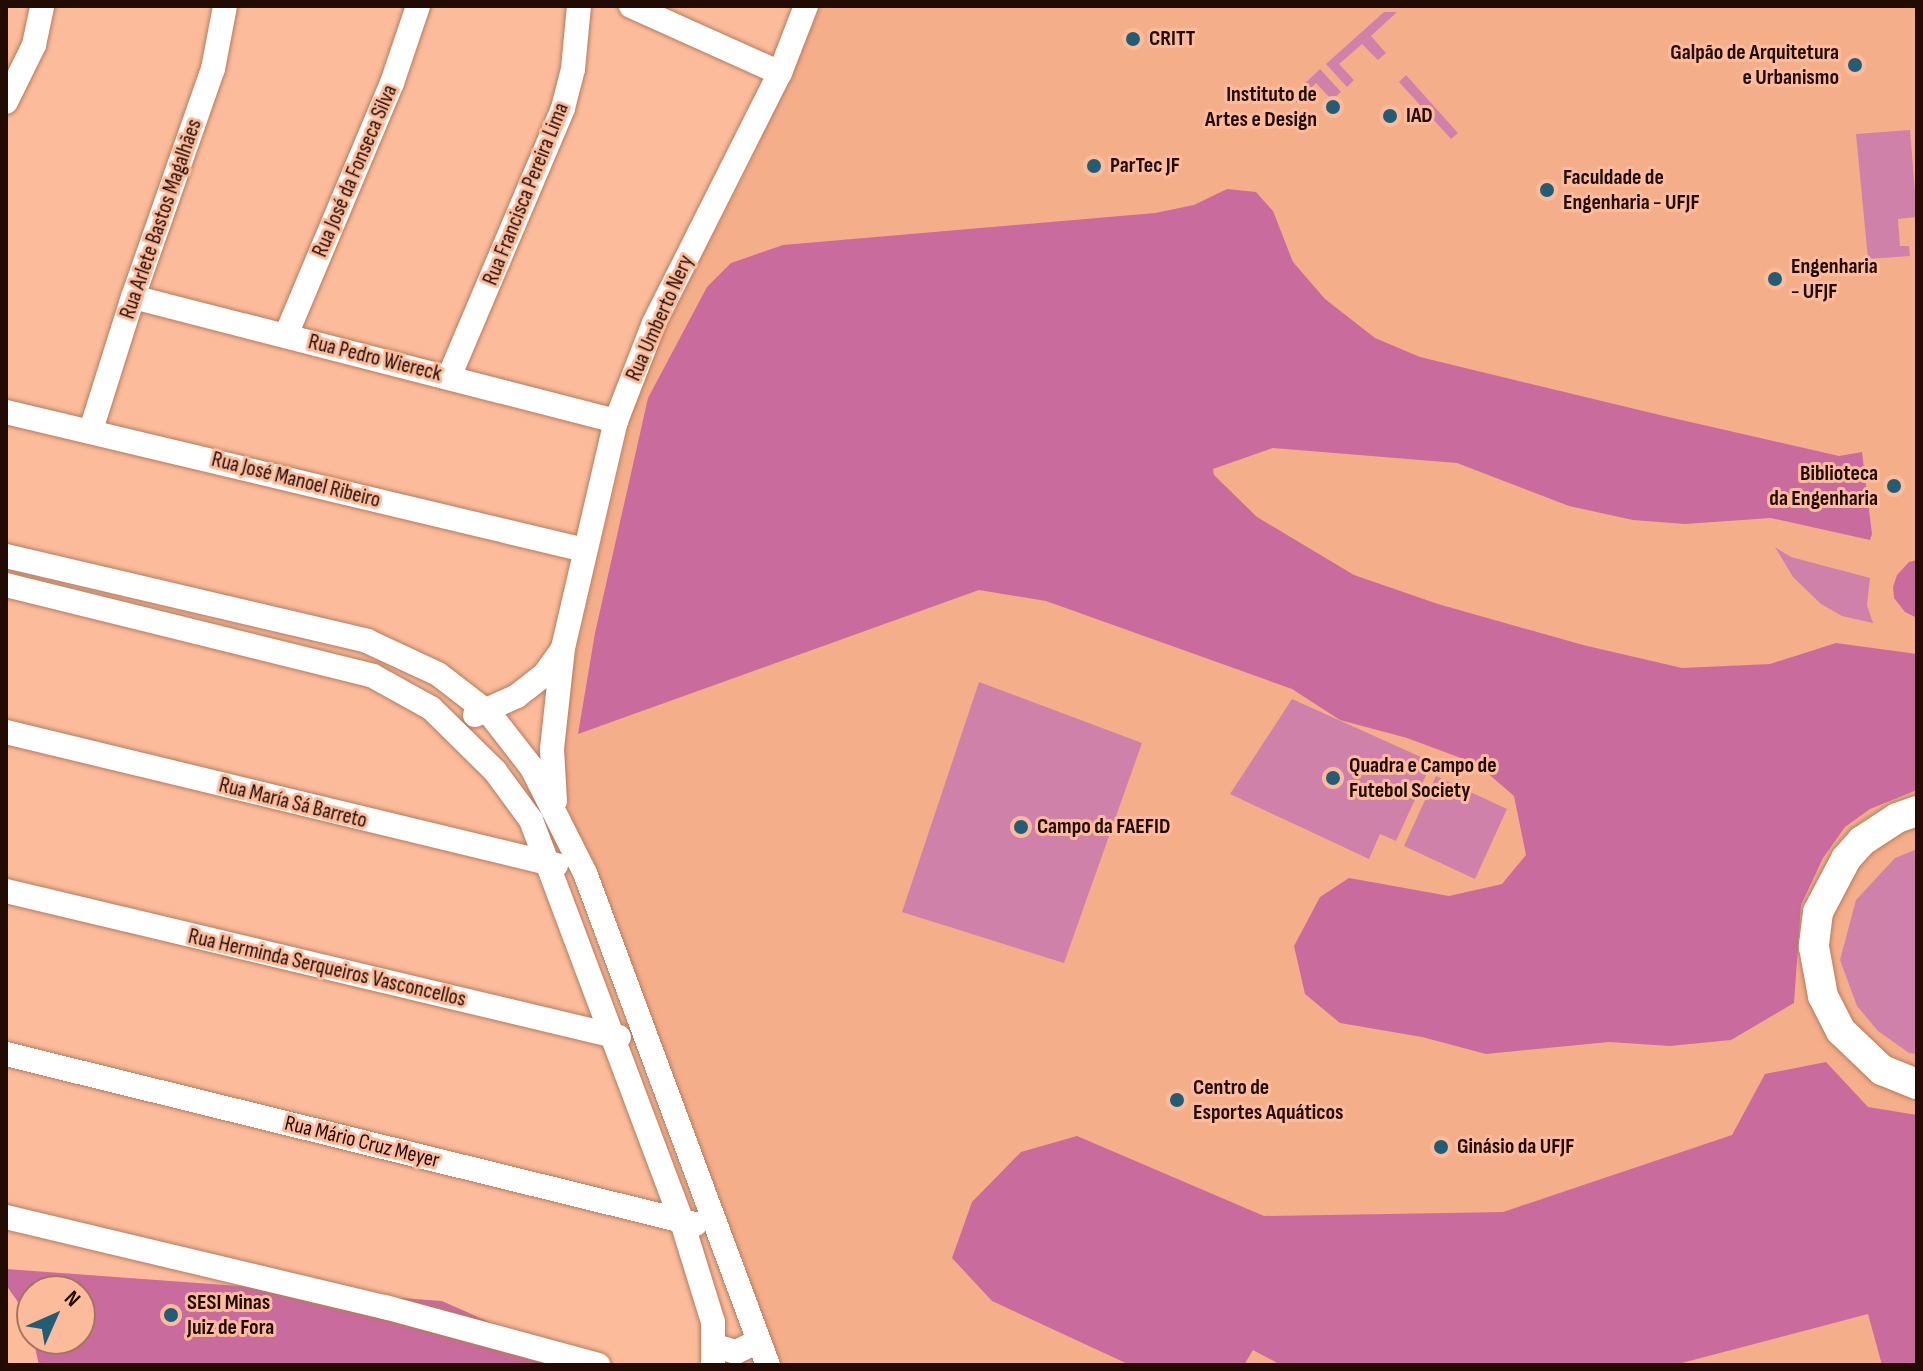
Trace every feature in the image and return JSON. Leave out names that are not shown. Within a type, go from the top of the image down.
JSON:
[{"type":"main road","points":[[1917,811],[1897,818],[1862,841],[1846,859],[1818,912],[1814,947],[1823,996],[1841,1031],[1882,1070],[1917,1084]]},
{"type":"street","points":[[6,102],[34,45],[42,6]]},
{"type":"street","name":"Rua Arlete Bastos Magalhães","points":[[91,430],[133,297],[209,81],[225,6]]},
{"type":"street","name":"Rua José da Fonseca Silva","points":[[286,335],[392,83],[418,6]]},
{"type":"street","name":"Rua Francisca Pereira Lima","points":[[449,377],[563,108],[573,69],[579,6]]},
{"type":"street","points":[[631,6],[780,73]]},
{"type":"street","name":"Rua Umberto Nery","points":[[555,812],[552,749],[563,648],[616,421],[654,323],[780,73],[806,6]]},
{"type":"street","name":"Rua Pedro Wiereck","points":[[133,297],[616,421]]},
{"type":"street","name":"Rua José Manoel Ribeiro","points":[[6,412],[585,550]]},
{"type":"street","points":[[6,556],[367,641],[429,669],[485,711],[532,768],[582,867],[768,1365]]},
{"type":"street","points":[[6,585],[304,656],[373,676],[431,708],[495,771],[531,820],[609,1035],[682,1222],[714,1348]]},
{"type":"street","points":[[138,616],[146,589]]},
{"type":"street","points":[[304,656],[313,628]]},
{"type":"street","name":"Rua Umberto Nery","points":[[450,725],[517,696],[544,675],[563,648]]},
{"type":"street","name":"Rua María Sá Barreto","points":[[6,732],[546,864],[582,867]]},
{"type":"street","name":"Rua Herminda Serqueiros Vasconcellos","points":[[6,891],[648,1042]]},
{"type":"street","name":"Rua Mário Cruz Meyer","points":[[6,1054],[718,1229]]},
{"type":"street","points":[[6,1217],[385,1307],[598,1365]]},
{"type":"street","points":[[714,1348],[734,1325],[758,1337]]},
{"type":"shaded area","points":[[821,6],[1917,6],[1917,1365],[772,1365],[576,838],[562,781],[566,696],[640,379],[754,156]]},
{"type":"shaded area","points":[[1384,12],[1397,12],[1371,36],[1386,53],[1378,60],[1362,44],[1339,64],[1354,80],[1347,87],[1326,64]]},
{"type":"shaded area","points":[[1320,69],[1341,92],[1332,100],[1316,83],[1296,103],[1297,91]]},
{"type":"shaded area","points":[[1406,75],[1458,133],[1451,139],[1399,82]]},
{"type":"shaded area","points":[[1910,130],[1917,217],[1898,219],[1900,246],[1909,246],[1910,256],[1868,259],[1856,134]]},
{"type":"shaded area","points":[[1227,189],[1256,192],[1273,211],[1293,262],[1325,299],[1375,338],[1420,357],[1839,456],[1862,452],[1872,534],[1870,540],[1771,518],[1685,524],[1633,520],[1569,506],[1457,463],[1273,448],[1213,469],[1214,475],[1257,517],[1354,575],[1438,604],[1583,645],[1682,668],[1770,664],[1836,643],[1917,654],[1917,790],[1870,809],[1845,827],[1823,858],[1801,905],[1794,1003],[1731,1040],[1670,1046],[1609,1042],[1486,1054],[1422,1037],[1340,1023],[1305,994],[1294,946],[1320,897],[1349,878],[1449,896],[1502,884],[1526,855],[1514,796],[1477,764],[1407,738],[1340,720],[1292,689],[1046,601],[979,590],[578,734],[595,633],[648,398],[707,287],[731,263],[783,245],[1155,213],[1194,205]]},
{"type":"shaded area","points":[[1775,547],[1791,557],[1870,578],[1867,605],[1873,623],[1842,616],[1821,604],[1793,577]]},
{"type":"shaded area","points":[[1917,560],[1917,618],[1905,612],[1894,598],[1893,587],[1897,575],[1909,562]]},
{"type":"shaded area","name":"Campo da FAEFID","points":[[979,682],[1142,743],[1064,963],[902,912]]},
{"type":"shaded area","name":"Quadra e Campo de Futebol Society","points":[[1292,699],[1432,762],[1396,841],[1380,834],[1369,859],[1230,794]]},
{"type":"shaded area","points":[[1436,776],[1507,809],[1475,879],[1404,846]]},
{"type":"shaded area","points":[[1917,849],[1917,1054],[1909,1053],[1878,1031],[1857,1006],[1840,960],[1856,900],[1895,858]]},
{"type":"shaded area","points":[[1826,1062],[1868,1107],[1917,1115],[1917,1365],[1882,1365],[1868,1314],[1674,1365],[1281,1365],[1253,1350],[1244,1365],[1130,1365],[992,1301],[952,1258],[972,1202],[1021,1152],[1077,1136],[1264,1216],[1503,1212],[1732,1135],[1765,1074]]},
{"type":"shaded area","points":[[6,1269],[88,1275],[16,1275],[16,1299],[6,1285]]},
{"type":"shaded area","points":[[96,1276],[442,1301],[586,1365],[39,1365],[37,1355],[96,1355]]},
{"type":"place","name":"CRITT","points":[[1133,39]]},
{"type":"place","name":"Galpão de Arquitetura e Urbanismo","points":[[1855,65]]},
{"type":"place","name":"Instituto de Artes e Design","points":[[1333,107]]},
{"type":"place","name":"IAD","points":[[1390,116]]},
{"type":"place","name":"ParTec JF","points":[[1094,166]]},
{"type":"place","name":"Faculdade de Engenharia - UFJF","points":[[1547,190]]},
{"type":"place","name":"Engenharia - UFJF","points":[[1775,279]]},
{"type":"place","name":"Biblioteca da Engenharia","points":[[1894,486]]},
{"type":"place","name":"Quadra e Campo de Futebol Society","points":[[1333,778]]},
{"type":"place","name":"Campo da FAEFID","points":[[1021,827]]},
{"type":"place","name":"Centro de Esportes Aquáticos","points":[[1177,1100]]},
{"type":"place","name":"Ginásio da UFJF","points":[[1441,1147]]},
{"type":"place","name":"SESI Minas Juiz de Fora","points":[[171,1315]]}]
